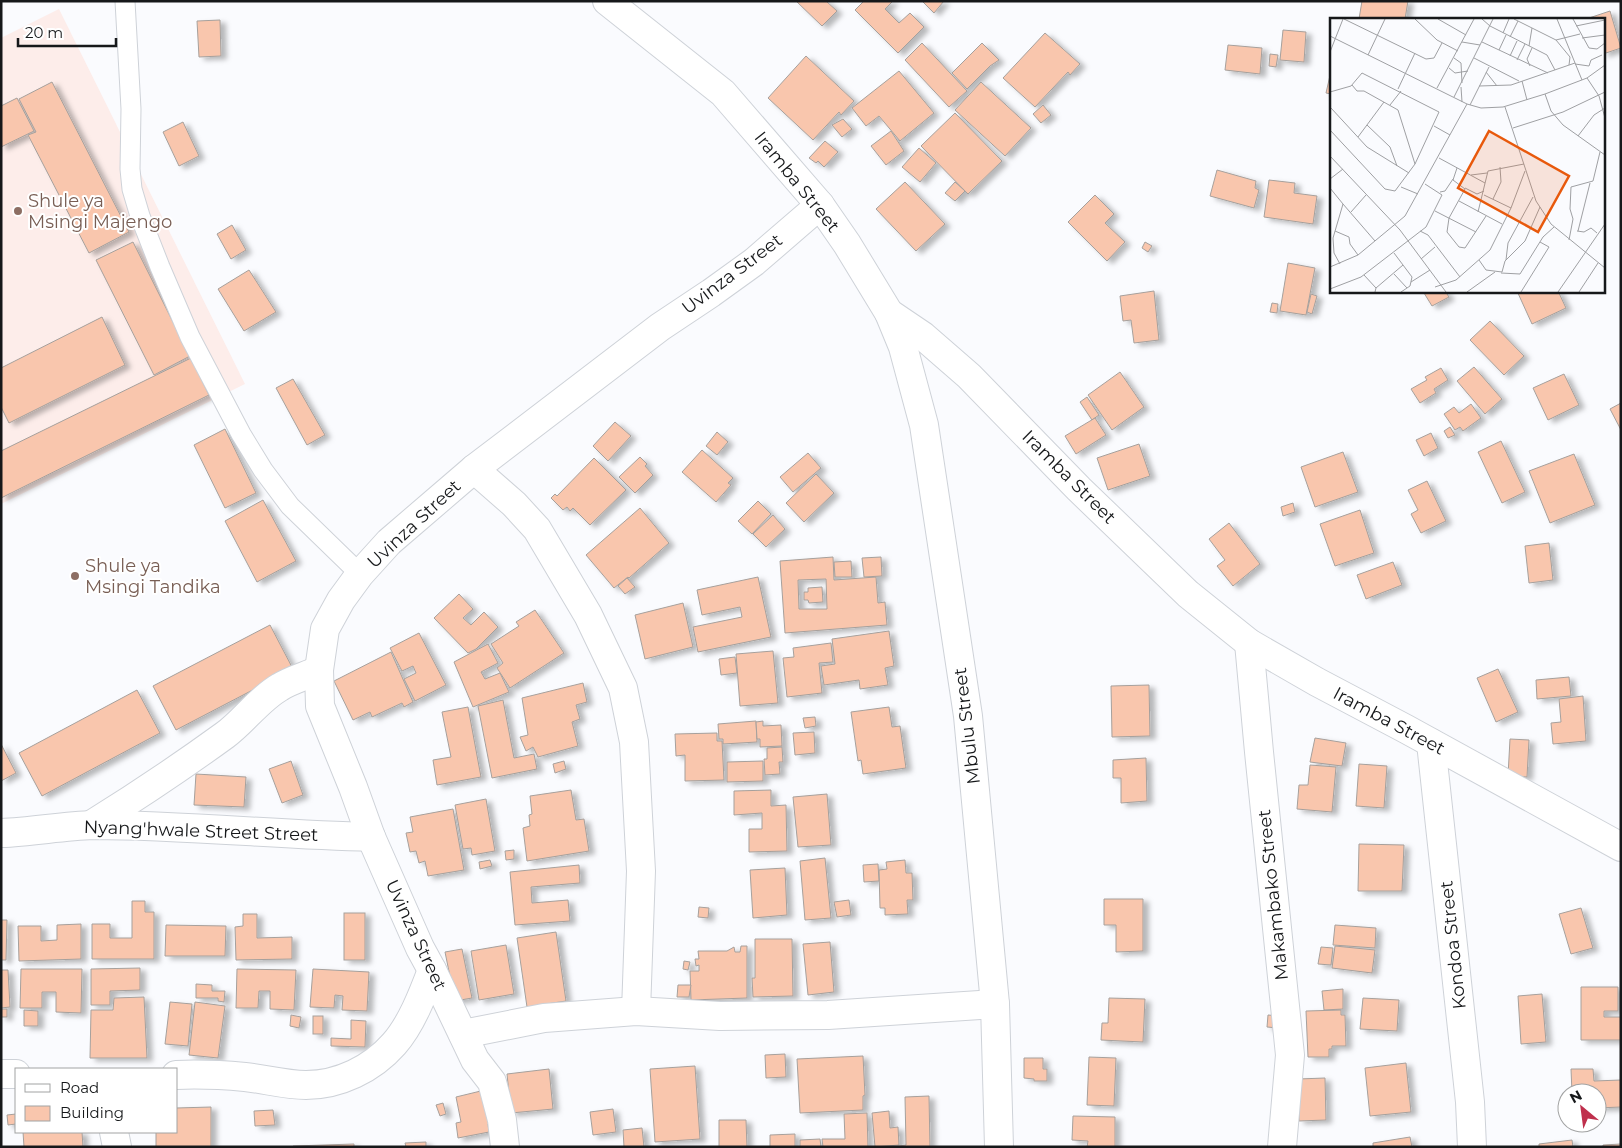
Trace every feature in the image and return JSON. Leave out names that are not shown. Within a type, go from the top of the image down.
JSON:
[{"type":"street","name":"Iramba Street","points":[[607,1],[723,94],[820,205],[848,244],[889,312],[923,336],[969,376],[1079,488],[1188,594],[1249,643],[1621,847]]},
{"type":"street","name":"Uvinza Street","points":[[506,1147],[502,1120],[492,1082],[475,1060],[420,948],[371,837],[354,787],[320,706],[319,670],[325,629],[341,600],[360,574],[389,542],[474,469],[660,327],[754,262],[820,205]]},
{"type":"street","name":"Mbulu Street","points":[[889,312],[903,347],[924,425],[968,716],[995,1004],[999,1147]]},
{"type":"street","points":[[474,469],[514,504],[537,529],[588,615],[623,688],[634,742],[641,871],[636,1011]]},
{"type":"street","name":"Makambako Street","points":[[1249,643],[1290,1055],[1282,1147]]},
{"type":"street","points":[[91,825],[147,790],[238,726],[267,696],[280,686],[319,670]]},
{"type":"street","name":"Kondoa Street","points":[[1431,743],[1470,1102],[1472,1147]]},
{"type":"street","name":"Nyang'hwale Street Street","points":[[1,833],[91,825],[371,837]]},
{"type":"street","points":[[178,1075],[244,1077],[307,1085],[354,1075],[372,1064],[394,1045],[419,1003],[432,970]]},
{"type":"street","points":[[463,1034],[544,1018],[636,1011],[720,1016],[828,1015],[995,1004]]},
{"type":"street","points":[[1,1074],[15,1074]]},
{"type":"street","points":[[114,1133],[117,1147]]},
{"type":"lane","points":[[125,1],[131,109],[130,169],[132,188],[140,216],[160,267],[190,337],[241,434],[263,470],[290,506],[360,574]]},
{"type":"shaded area","points":[[59,9],[245,384],[1,504],[1,38]]},
{"type":"building","points":[[796,1],[826,1],[837,11],[822,26]]},
{"type":"building","points":[[864,1],[893,1],[885,9],[899,23],[910,13],[924,27],[898,53],[855,10]]},
{"type":"building","points":[[922,1],[944,1],[934,13]]},
{"type":"building","points":[[1362,1],[1408,1],[1405,18],[1359,18]]},
{"type":"building","points":[[1610,11],[1621,48],[1604,54],[1604,18],[1589,18]]},
{"type":"building","points":[[220,20],[221,56],[199,57],[197,21]]},
{"type":"building","points":[[1283,30],[1306,32],[1304,62],[1280,60]]},
{"type":"building","points":[[1045,33],[1080,64],[1070,75],[1068,72],[1035,107],[1003,78]]},
{"type":"building","points":[[922,43],[967,91],[949,107],[905,60]]},
{"type":"building","points":[[982,43],[999,60],[990,66],[967,89],[952,73]]},
{"type":"building","points":[[1228,45],[1262,48],[1260,74],[1225,70]]},
{"type":"building","points":[[1270,54],[1278,55],[1276,67],[1269,66]]},
{"type":"building","points":[[806,56],[854,101],[841,115],[839,112],[813,140],[768,98]]},
{"type":"building","points":[[899,71],[934,113],[900,141],[879,116],[866,126],[852,108]]},
{"type":"building","points":[[1330,75],[1330,94],[1326,93]]},
{"type":"building","points":[[52,82],[129,232],[89,253],[28,135],[36,132],[19,99]]},
{"type":"building","points":[[981,82],[1031,128],[1005,156],[955,110]]},
{"type":"building","points":[[17,98],[34,131],[1,147],[1,106]]},
{"type":"building","points":[[1043,105],[1051,115],[1041,123],[1033,114]]},
{"type":"building","points":[[955,113],[1002,161],[968,194],[921,146]]},
{"type":"building","points":[[843,119],[852,129],[842,137],[832,125]]},
{"type":"building","points":[[183,122],[199,156],[179,166],[163,132]]},
{"type":"building","points":[[891,131],[904,151],[886,165],[871,146]]},
{"type":"building","points":[[825,141],[838,152],[824,167],[818,161],[816,163],[809,158]]},
{"type":"building","points":[[919,148],[936,163],[920,182],[902,167]]},
{"type":"building","points":[[1217,170],[1256,181],[1255,188],[1259,190],[1254,208],[1210,196]]},
{"type":"building","points":[[1269,180],[1295,183],[1294,193],[1317,196],[1313,224],[1264,217]]},
{"type":"building","points":[[905,182],[945,224],[916,251],[876,209]]},
{"type":"building","points":[[955,182],[965,191],[955,201],[945,193]]},
{"type":"building","points":[[1095,195],[1114,214],[1105,223],[1125,242],[1107,261],[1068,222]]},
{"type":"building","points":[[232,225],[246,250],[231,259],[217,234]]},
{"type":"building","points":[[133,242],[190,356],[154,375],[96,260]]},
{"type":"building","points":[[1145,242],[1152,246],[1148,252],[1142,248]]},
{"type":"building","points":[[1288,263],[1315,268],[1306,315],[1280,311]]},
{"type":"building","points":[[249,270],[276,312],[244,331],[218,289]]},
{"type":"building","points":[[1154,291],[1159,340],[1134,343],[1131,320],[1123,321],[1120,296]]},
{"type":"building","points":[[1446,292],[1449,297],[1432,306],[1424,293]]},
{"type":"building","points":[[1517,292],[1558,292],[1566,308],[1532,324]]},
{"type":"building","points":[[1311,294],[1317,296],[1312,314],[1307,312]]},
{"type":"building","points":[[1272,303],[1278,304],[1277,313],[1270,312]]},
{"type":"building","points":[[102,317],[125,365],[9,423],[1,407],[1,368]]},
{"type":"building","points":[[1490,321],[1524,356],[1504,375],[1470,340]]},
{"type":"building","points":[[191,358],[209,395],[1,498],[1,451]]},
{"type":"building","points":[[1474,367],[1502,399],[1485,414],[1457,381]]},
{"type":"building","points":[[1441,368],[1448,380],[1434,389],[1436,393],[1420,403],[1411,389],[1427,380],[1425,377]]},
{"type":"building","points":[[1120,372],[1144,407],[1112,430],[1088,395]]},
{"type":"building","points":[[1564,374],[1579,405],[1548,420],[1533,388]]},
{"type":"building","points":[[293,379],[325,435],[307,445],[276,388]]},
{"type":"building","points":[[1087,397],[1099,415],[1092,420],[1080,402]]},
{"type":"building","points":[[1621,403],[1621,430],[1610,409]]},
{"type":"building","points":[[1471,404],[1481,418],[1463,431],[1460,427],[1455,430],[1444,414],[1454,407],[1459,413]]},
{"type":"building","points":[[1095,418],[1106,435],[1076,454],[1065,436]]},
{"type":"building","points":[[615,422],[631,436],[608,461],[593,446]]},
{"type":"building","points":[[1450,427],[1455,435],[1448,438],[1444,431]]},
{"type":"building","points":[[225,429],[256,493],[225,508],[194,445]]},
{"type":"building","points":[[717,432],[728,442],[717,455],[706,446]]},
{"type":"building","points":[[1431,433],[1438,448],[1424,456],[1416,440]]},
{"type":"building","points":[[1501,441],[1525,492],[1502,503],[1478,452]]},
{"type":"building","points":[[1139,444],[1150,476],[1108,490],[1097,458]]},
{"type":"building","points":[[702,450],[733,478],[728,483],[731,485],[716,502],[682,472]]},
{"type":"building","points":[[1343,452],[1358,492],[1315,507],[1301,467]]},
{"type":"building","points":[[808,453],[821,468],[793,492],[780,477]]},
{"type":"building","points":[[1574,454],[1595,505],[1550,523],[1529,471]]},
{"type":"building","points":[[640,457],[647,464],[645,466],[653,475],[635,493],[619,477]]},
{"type":"building","points":[[594,458],[626,490],[590,525],[573,508],[570,511],[567,507],[563,510],[551,498],[555,494],[557,496]]},
{"type":"building","points":[[816,474],[834,493],[804,522],[786,503]]},
{"type":"building","points":[[1427,481],[1446,521],[1421,533],[1411,514],[1418,510],[1408,490]]},
{"type":"building","points":[[263,500],[296,561],[257,582],[225,521]]},
{"type":"building","points":[[758,501],[771,514],[752,534],[738,521]]},
{"type":"building","points":[[1293,503],[1295,512],[1283,516],[1281,507]]},
{"type":"building","points":[[640,508],[669,543],[629,578],[614,588],[586,555]]},
{"type":"building","points":[[1360,510],[1374,553],[1335,566],[1320,524]]},
{"type":"building","points":[[773,515],[785,529],[766,547],[753,534]]},
{"type":"building","points":[[1229,523],[1260,564],[1233,586],[1217,566],[1225,560],[1209,539]]},
{"type":"building","points":[[1549,543],[1553,580],[1529,583],[1525,546]]},
{"type":"building","points":[[833,557],[834,580],[876,577],[878,603],[885,602],[887,625],[785,633],[780,561]],"holes":[[[826,579],[827,609],[799,609],[798,580]]]},
{"type":"building","points":[[881,557],[882,576],[864,577],[862,558]]},
{"type":"building","points":[[851,561],[852,577],[835,577],[834,562]]},
{"type":"building","points":[[1393,562],[1402,585],[1366,599],[1357,575]]},
{"type":"building","points":[[758,577],[771,637],[698,652],[693,627],[742,617],[740,607],[702,615],[697,590]]},
{"type":"building","points":[[627,578],[635,587],[625,594],[618,586]]},
{"type":"building","points":[[822,587],[823,602],[809,603],[808,600],[804,600],[804,592],[808,592],[808,588]]},
{"type":"building","points":[[459,594],[473,609],[463,618],[471,625],[484,612],[498,627],[476,649],[468,653],[434,618]]},
{"type":"building","points":[[683,603],[693,647],[645,659],[635,615]]},
{"type":"building","points":[[535,610],[564,653],[510,688],[497,668],[503,663],[491,644],[519,626],[516,622]]},
{"type":"building","points":[[270,625],[293,669],[176,730],[153,686]]},
{"type":"building","points":[[889,631],[894,666],[885,668],[888,685],[860,689],[859,680],[824,685],[821,666],[835,664],[832,639]]},
{"type":"building","points":[[419,633],[446,685],[415,701],[404,679],[416,673],[413,666],[402,671],[390,648]]},
{"type":"building","points":[[831,643],[833,662],[819,663],[822,693],[787,697],[783,658],[794,657],[793,648]]},
{"type":"building","points":[[488,644],[498,663],[481,672],[485,679],[500,673],[509,692],[473,707],[454,662]]},
{"type":"building","points":[[773,651],[778,703],[740,706],[736,654]]},
{"type":"building","points":[[391,652],[413,702],[404,707],[402,703],[372,717],[370,712],[353,720],[334,681]]},
{"type":"building","points":[[735,657],[737,673],[721,675],[719,659]]},
{"type":"building","points":[[1498,669],[1518,712],[1496,722],[1477,678]]},
{"type":"building","points":[[1569,677],[1571,696],[1537,699],[1536,680]]},
{"type":"building","points":[[583,683],[587,702],[576,705],[580,719],[572,722],[578,746],[538,757],[533,747],[526,751],[520,737],[528,735],[522,698]]},
{"type":"building","points":[[1149,685],[1150,736],[1112,737],[1111,686]]},
{"type":"building","points":[[137,690],[160,733],[42,796],[19,753]]},
{"type":"building","points":[[1583,696],[1586,741],[1553,744],[1551,723],[1561,722],[1559,699]]},
{"type":"building","points":[[503,700],[514,758],[534,754],[537,769],[492,778],[478,706]]},
{"type":"building","points":[[468,707],[481,777],[437,785],[433,760],[451,757],[442,712]]},
{"type":"building","points":[[889,707],[892,727],[900,726],[906,768],[863,774],[861,760],[858,761],[851,712]]},
{"type":"building","points":[[815,717],[816,726],[805,728],[803,718]]},
{"type":"building","points":[[756,721],[757,742],[723,744],[723,739],[719,739],[718,724]]},
{"type":"building","points":[[763,721],[763,726],[781,725],[782,746],[760,747],[760,739],[757,739],[756,722]]},
{"type":"building","points":[[814,732],[815,753],[795,755],[793,733]]},
{"type":"building","points":[[717,733],[717,741],[722,741],[724,780],[685,781],[685,755],[676,756],[675,734]]},
{"type":"building","points":[[1315,738],[1346,743],[1342,766],[1310,762]]},
{"type":"building","points":[[1510,739],[1529,740],[1527,777],[1508,776]]},
{"type":"building","points":[[1,744],[16,773],[1,781]]},
{"type":"building","points":[[782,747],[783,762],[779,762],[780,774],[765,775],[764,759],[767,759],[767,748]]},
{"type":"building","points":[[1146,758],[1147,801],[1121,803],[1121,778],[1113,778],[1113,760]]},
{"type":"building","points":[[291,761],[303,795],[282,803],[269,769]]},
{"type":"building","points":[[564,761],[566,769],[555,773],[553,764]]},
{"type":"building","points":[[763,761],[763,781],[727,782],[727,762]]},
{"type":"building","points":[[1359,764],[1387,766],[1384,808],[1356,806]]},
{"type":"building","points":[[1310,765],[1336,767],[1332,812],[1297,809],[1299,785],[1308,785]]},
{"type":"building","points":[[196,774],[246,777],[244,807],[194,805]]},
{"type":"building","points":[[571,790],[576,820],[584,819],[589,851],[527,861],[523,828],[530,826],[529,815],[532,814],[530,796]]},
{"type":"building","points":[[771,790],[771,806],[786,805],[787,851],[749,852],[749,829],[762,829],[762,813],[734,815],[734,791]]},
{"type":"building","points":[[827,794],[831,845],[798,847],[793,797]]},
{"type":"building","points":[[486,799],[495,851],[472,855],[471,848],[463,849],[455,805]]},
{"type":"building","points":[[453,809],[464,870],[428,876],[425,861],[419,863],[416,851],[410,852],[406,833],[413,832],[410,817]]},
{"type":"building","points":[[1359,844],[1404,845],[1402,891],[1358,891]]},
{"type":"building","points":[[514,850],[514,859],[506,860],[505,851]]},
{"type":"building","points":[[825,858],[831,918],[805,920],[800,861]]},
{"type":"building","points":[[490,860],[492,866],[480,869],[479,862]]},
{"type":"building","points":[[905,860],[906,873],[912,873],[913,900],[907,900],[908,914],[885,915],[885,908],[880,908],[879,870],[887,869],[886,862]]},
{"type":"building","points":[[878,864],[879,881],[864,882],[863,865]]},
{"type":"building","points":[[579,865],[580,883],[531,887],[532,903],[568,900],[570,921],[515,925],[510,872]]},
{"type":"building","points":[[785,868],[787,915],[753,918],[750,870]]},
{"type":"building","points":[[1104,899],[1143,899],[1143,951],[1116,952],[1116,925],[1104,925]]},
{"type":"building","points":[[849,900],[851,915],[837,917],[834,902]]},
{"type":"building","points":[[132,901],[145,901],[145,912],[154,912],[154,959],[92,959],[92,924],[110,924],[110,938],[132,938]]},
{"type":"building","points":[[699,907],[709,908],[708,918],[698,917]]},
{"type":"building","points":[[1581,908],[1593,948],[1571,954],[1559,914]]},
{"type":"building","points":[[344,913],[365,913],[365,960],[344,960]]},
{"type":"building","points":[[243,914],[257,914],[257,938],[292,937],[292,959],[236,960],[235,927],[243,926]]},
{"type":"building","points":[[1,920],[7,920],[6,960],[1,960]]},
{"type":"building","points":[[81,924],[81,959],[19,961],[18,926],[41,926],[41,941],[57,940],[57,925]]},
{"type":"building","points":[[166,925],[226,926],[225,956],[165,956]]},
{"type":"building","points":[[1335,925],[1376,928],[1375,948],[1333,945]]},
{"type":"building","points":[[556,932],[566,1001],[527,1007],[517,938]]},
{"type":"building","points":[[755,939],[792,939],[793,996],[753,997],[752,978],[755,978]]},
{"type":"building","points":[[830,942],[834,992],[808,995],[803,944]]},
{"type":"building","points":[[506,945],[514,994],[479,1000],[471,951]]},
{"type":"building","points":[[741,946],[747,946],[747,998],[691,1000],[690,971],[699,971],[699,965],[696,966],[695,959],[699,959],[698,951],[727,951],[734,947],[735,952],[740,952]]},
{"type":"building","points":[[1335,946],[1375,950],[1372,973],[1332,968]]},
{"type":"building","points":[[1321,947],[1333,948],[1331,965],[1318,964]]},
{"type":"building","points":[[462,949],[472,998],[455,1001],[445,952]]},
{"type":"building","points":[[684,961],[690,962],[688,970],[683,969]]},
{"type":"building","points":[[140,968],[140,990],[110,991],[110,1005],[91,1005],[91,969]]},
{"type":"building","points":[[21,969],[82,969],[81,1013],[56,1012],[56,992],[42,992],[42,1008],[20,1008]]},
{"type":"building","points":[[237,969],[296,970],[294,1010],[270,1009],[270,991],[259,991],[258,1008],[236,1008]]},
{"type":"building","points":[[313,969],[369,972],[367,1011],[342,1010],[343,996],[335,995],[334,1008],[310,1007]]},
{"type":"building","points":[[1,970],[8,970],[10,1007],[1,1008]]},
{"type":"building","points":[[196,984],[212,985],[212,991],[225,991],[224,1002],[218,1001],[218,998],[196,998]]},
{"type":"building","points":[[678,985],[691,985],[689,997],[677,997]]},
{"type":"building","points":[[1581,987],[1618,987],[1618,1011],[1604,1011],[1604,1017],[1621,1017],[1621,1040],[1581,1040]]},
{"type":"building","points":[[1343,989],[1343,1009],[1324,1010],[1322,991]]},
{"type":"building","points":[[1542,994],[1546,1042],[1521,1044],[1518,996]]},
{"type":"building","points":[[144,997],[147,1058],[90,1058],[91,1010],[113,1010],[114,998]]},
{"type":"building","points":[[1109,998],[1145,999],[1143,1042],[1101,1040],[1102,1023],[1108,1023]]},
{"type":"building","points":[[1363,998],[1399,1000],[1397,1031],[1360,1029]]},
{"type":"building","points":[[170,1002],[192,1004],[188,1046],[165,1044]]},
{"type":"building","points":[[195,1002],[225,1006],[218,1058],[189,1055]]},
{"type":"building","points":[[1,1009],[7,1009],[7,1017],[1,1017]]},
{"type":"building","points":[[24,1010],[38,1011],[38,1026],[24,1026]]},
{"type":"building","points":[[1341,1010],[1341,1015],[1345,1015],[1346,1046],[1332,1046],[1332,1049],[1329,1049],[1329,1057],[1308,1057],[1306,1011]]},
{"type":"building","points":[[291,1015],[301,1017],[299,1028],[290,1026]]},
{"type":"building","points":[[1268,1015],[1280,1016],[1278,1028],[1267,1027]]},
{"type":"building","points":[[313,1016],[323,1016],[323,1034],[313,1034]]},
{"type":"building","points":[[351,1020],[366,1021],[365,1047],[331,1046],[331,1038],[351,1039]]},
{"type":"building","points":[[785,1054],[786,1077],[766,1078],[765,1055]]},
{"type":"building","points":[[863,1056],[865,1095],[863,1096],[863,1110],[800,1113],[797,1059]]},
{"type":"building","points":[[1089,1057],[1116,1058],[1114,1106],[1087,1105]]},
{"type":"building","points":[[1024,1058],[1043,1058],[1043,1069],[1047,1069],[1047,1081],[1034,1081],[1034,1079],[1024,1078]]},
{"type":"building","points":[[1406,1063],[1411,1112],[1370,1116],[1365,1068]]},
{"type":"building","points":[[695,1066],[700,1139],[655,1142],[650,1069]]},
{"type":"building","points":[[549,1069],[553,1109],[511,1113],[507,1074]]},
{"type":"building","points":[[1571,1069],[1593,1069],[1594,1081],[1621,1080],[1621,1107],[1607,1108],[1607,1083],[1572,1083]]},
{"type":"building","points":[[1325,1078],[1326,1120],[1299,1121],[1298,1079]]},
{"type":"building","points":[[489,1089],[496,1122],[488,1124],[489,1132],[458,1138],[456,1123],[461,1122],[456,1097]]},
{"type":"building","points":[[929,1096],[930,1147],[890,1147],[906,1145],[905,1097]]},
{"type":"building","points":[[443,1103],[446,1114],[440,1116],[436,1105]]},
{"type":"building","points":[[211,1107],[211,1147],[156,1147],[156,1133],[178,1133],[178,1108]]},
{"type":"building","points":[[613,1109],[616,1132],[593,1135],[590,1112]]},
{"type":"building","points":[[273,1110],[275,1125],[255,1126],[254,1111]]},
{"type":"building","points":[[889,1111],[890,1128],[898,1127],[899,1145],[875,1147],[872,1113]]},
{"type":"building","points":[[867,1113],[868,1147],[823,1147],[822,1139],[845,1139],[844,1114]]},
{"type":"building","points":[[15,1114],[15,1124],[8,1125],[7,1115]]},
{"type":"building","points":[[1073,1116],[1115,1117],[1115,1147],[1087,1147],[1088,1141],[1072,1140]]},
{"type":"building","points":[[719,1120],[746,1120],[747,1147],[719,1147]]},
{"type":"building","points":[[642,1128],[644,1147],[624,1147],[623,1130]]},
{"type":"building","points":[[23,1133],[82,1133],[83,1147],[24,1147]]},
{"type":"building","points":[[795,1134],[795,1147],[770,1147],[770,1135]]},
{"type":"building","points":[[1410,1137],[1412,1147],[1373,1147],[1373,1143]]},
{"type":"building","points":[[820,1139],[821,1147],[800,1147],[800,1140]]},
{"type":"building","points":[[1572,1140],[1573,1147],[1539,1147],[1539,1144]]},
{"type":"building","points":[[426,1142],[426,1147],[406,1147],[405,1143]]},
{"type":"building","points":[[354,1144],[354,1147],[293,1147],[293,1146]]},
{"type":"building","points":[[1621,1144],[1621,1147],[1603,1147],[1603,1145]]},
{"type":"place","name":"Shule ya Msingi Majengo","points":[[18,211]]},
{"type":"place","name":"Shule ya Msingi Tandika","points":[[75,576]]}]
